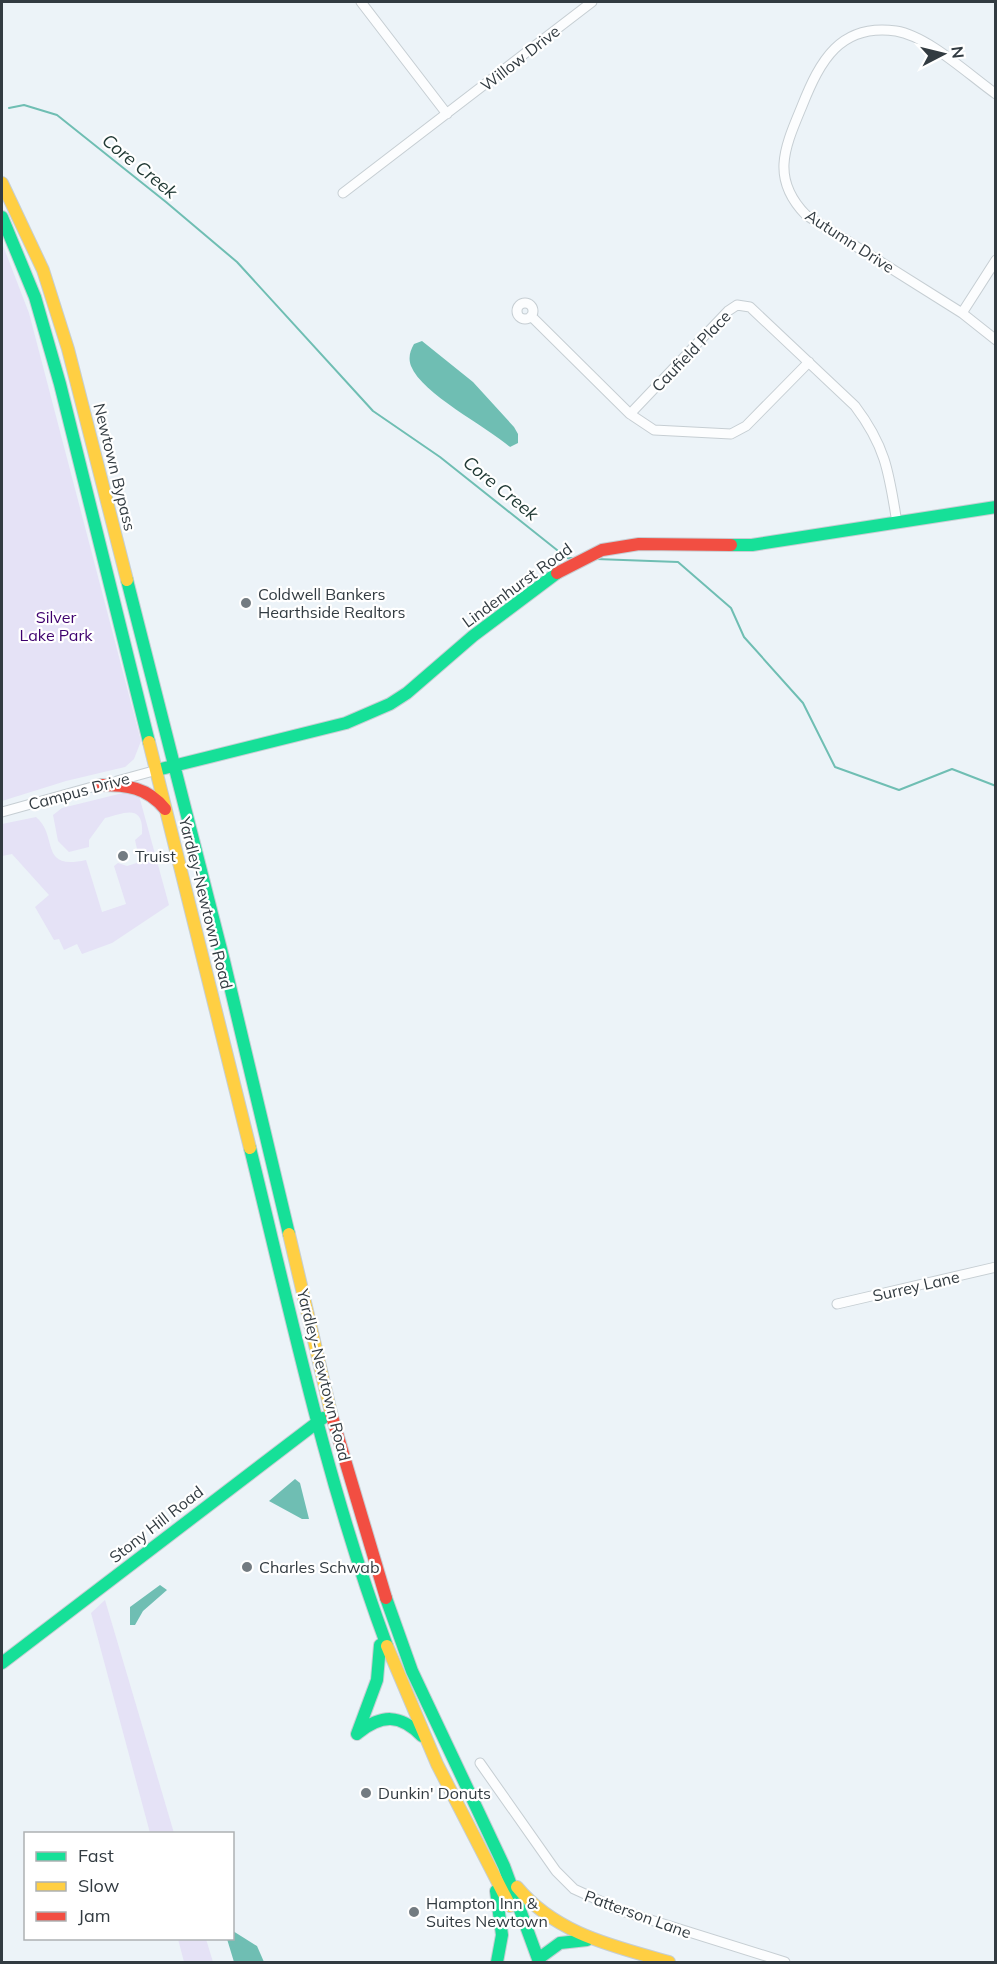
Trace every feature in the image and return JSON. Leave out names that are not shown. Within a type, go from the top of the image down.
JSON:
[{"type":"main road","name":"Newtown Bypass","points":[[2,183],[36,252],[61,322],[174,766]]},
{"type":"main road","name":"Newtown Bypass","points":[[2,218],[24,268],[49,342],[157,770]]},
{"type":"main road","name":"Lindenhurst Road","points":[[157,770],[346,723],[390,704],[407,693],[482,629],[574,562],[590,554],[639,544],[752,545],[996,507]]},
{"type":"main road","name":"Yardley-Newtown Road","points":[[174,766],[224,962],[332,1415],[371,1553],[412,1671],[504,1866],[539,1960]]},
{"type":"main road","name":"Yardley-Newtown Road","points":[[157,770],[317,1420],[354,1552],[376,1618],[429,1744],[493,1875],[539,1960]]},
{"type":"main road","points":[[100,785],[130,785],[152,792],[166,812]]},
{"type":"main road","name":"Stony Hill Road","points":[[2,1663],[317,1420],[332,1415]]},
{"type":"main road","points":[[354,1552],[358,1581],[380,1644],[382,1665],[379,1679],[357,1734],[372,1721],[387,1716],[404,1719],[429,1744]]},
{"type":"main road","points":[[504,1866],[524,1898],[542,1914],[570,1929],[669,1962]]},
{"type":"main road","points":[[493,1875],[502,1935],[496,1962]]},
{"type":"main road","points":[[539,1960],[547,1948],[562,1940],[600,1940]]},
{"type":"street","points":[[361,2],[447,114]]},
{"type":"street","name":"Willow Drive","points":[[344,193],[592,2]]},
{"type":"street","name":"Autumn Drive","points":[[996,94],[914,36],[889,30],[867,32],[844,41],[824,59],[812,81],[785,150],[786,183],[797,205],[806,214],[962,313],[996,340]]},
{"type":"street","points":[[962,313],[996,260]]},
{"type":"street","name":"Caufield Place","points":[[630,414],[726,313],[737,305],[750,307],[855,406],[880,445],[887,465],[897,523]]},
{"type":"street","points":[[531,316],[630,414],[654,430],[731,434],[746,426],[808,362]]},
{"type":"street","name":"Campus Drive","points":[[2,812],[157,770]]},
{"type":"street","name":"Surrey Lane","points":[[837,1304],[996,1267]]},
{"type":"street","name":"Patterson Lane","points":[[480,1763],[556,1871],[574,1889],[622,1911],[785,1962]]},
{"type":"green space","name":"Silver Lake Park","points":[[2,243],[29,313],[141,741],[134,759],[125,767],[66,781],[2,801]]},
{"type":"green space","points":[[131,791],[138,792],[169,905],[112,943],[82,954],[77,944],[64,950],[59,939],[54,940],[35,907],[49,895],[12,854],[2,856],[2,824],[36,817],[47,833],[55,856],[61,861],[86,860],[102,912],[126,904],[114,866],[118,863],[127,866],[140,862],[135,840],[142,834],[140,818],[131,812],[105,818],[89,840],[89,847],[69,852],[58,841],[53,815],[62,808]]},
{"type":"green space","points":[[105,1600],[174,1832],[150,1832],[91,1613]]},
{"type":"green space","points":[[178,1940],[206,1940],[213,1962],[184,1962]]},
{"type":"shaded area","points":[[422,341],[473,382],[514,427],[518,434],[518,443],[510,447],[441,398],[417,377],[411,366],[410,355],[414,344]]},
{"type":"shaded area","points":[[295,1479],[300,1483],[309,1519],[302,1519],[269,1501]]},
{"type":"shaded area","points":[[160,1585],[167,1590],[143,1611],[135,1625],[130,1625],[130,1607]]},
{"type":"shaded area","points":[[234,1932],[257,1946],[264,1962],[234,1962],[227,1940],[234,1940]]},
{"type":"waterway","name":"Core Creek","points":[[9,108],[24,105],[57,115],[166,202],[237,262],[373,411],[440,457],[567,558],[572,558]]},
{"type":"waterway","name":"Core Creek","points":[[596,559],[678,562],[731,608],[744,637],[803,703],[835,767],[899,790],[952,769],[996,786]]},
{"type":"traffic: fast","points":[[2,217],[35,297],[60,384],[149,742]]},
{"type":"traffic: fast","points":[[731,545],[752,545],[996,507]]},
{"type":"traffic: fast","points":[[157,770],[346,723],[390,704],[407,693],[473,636],[557,573]]},
{"type":"traffic: fast","points":[[127,580],[224,961],[289,1234]]},
{"type":"traffic: fast","points":[[250,1148],[328,1462],[387,1646]]},
{"type":"traffic: fast","points":[[2,1663],[323,1418]]},
{"type":"traffic: fast","points":[[386,1598],[412,1671],[504,1866],[538,1959]]},
{"type":"traffic: fast","points":[[357,1734],[377,1680],[380,1645]]},
{"type":"traffic: fast","points":[[358,1733],[375,1722],[391,1719],[406,1724],[422,1736]]},
{"type":"traffic: fast","points":[[496,1891],[502,1935],[497,1962]]},
{"type":"traffic: fast","points":[[538,1959],[560,1943],[587,1940]]},
{"type":"traffic: slow","points":[[2,183],[43,270],[68,349],[127,580]]},
{"type":"traffic: slow","points":[[149,742],[250,1148]]},
{"type":"traffic: slow","points":[[289,1234],[331,1413]]},
{"type":"traffic: slow","points":[[387,1646],[437,1764],[510,1906]]},
{"type":"traffic: slow","points":[[517,1887],[532,1903],[567,1927],[607,1944],[669,1962]]},
{"type":"traffic: jam","points":[[557,573],[602,550],[639,544],[731,545]]},
{"type":"traffic: jam","points":[[100,785],[136,789],[151,796],[165,809]]},
{"type":"traffic: jam","points":[[331,1413],[386,1598]]},
{"type":"place","name":"Coldwell Bankers Hearthside Realtors","points":[[246,603]]},
{"type":"place","name":"Truist","points":[[123,856]]},
{"type":"place","name":"Charles Schwab","points":[[247,1567]]},
{"type":"place","name":"Dunkin' Donuts","points":[[366,1793]]},
{"type":"place","name":"Hampton Inn & Suites Newtown","points":[[414,1912]]}]
